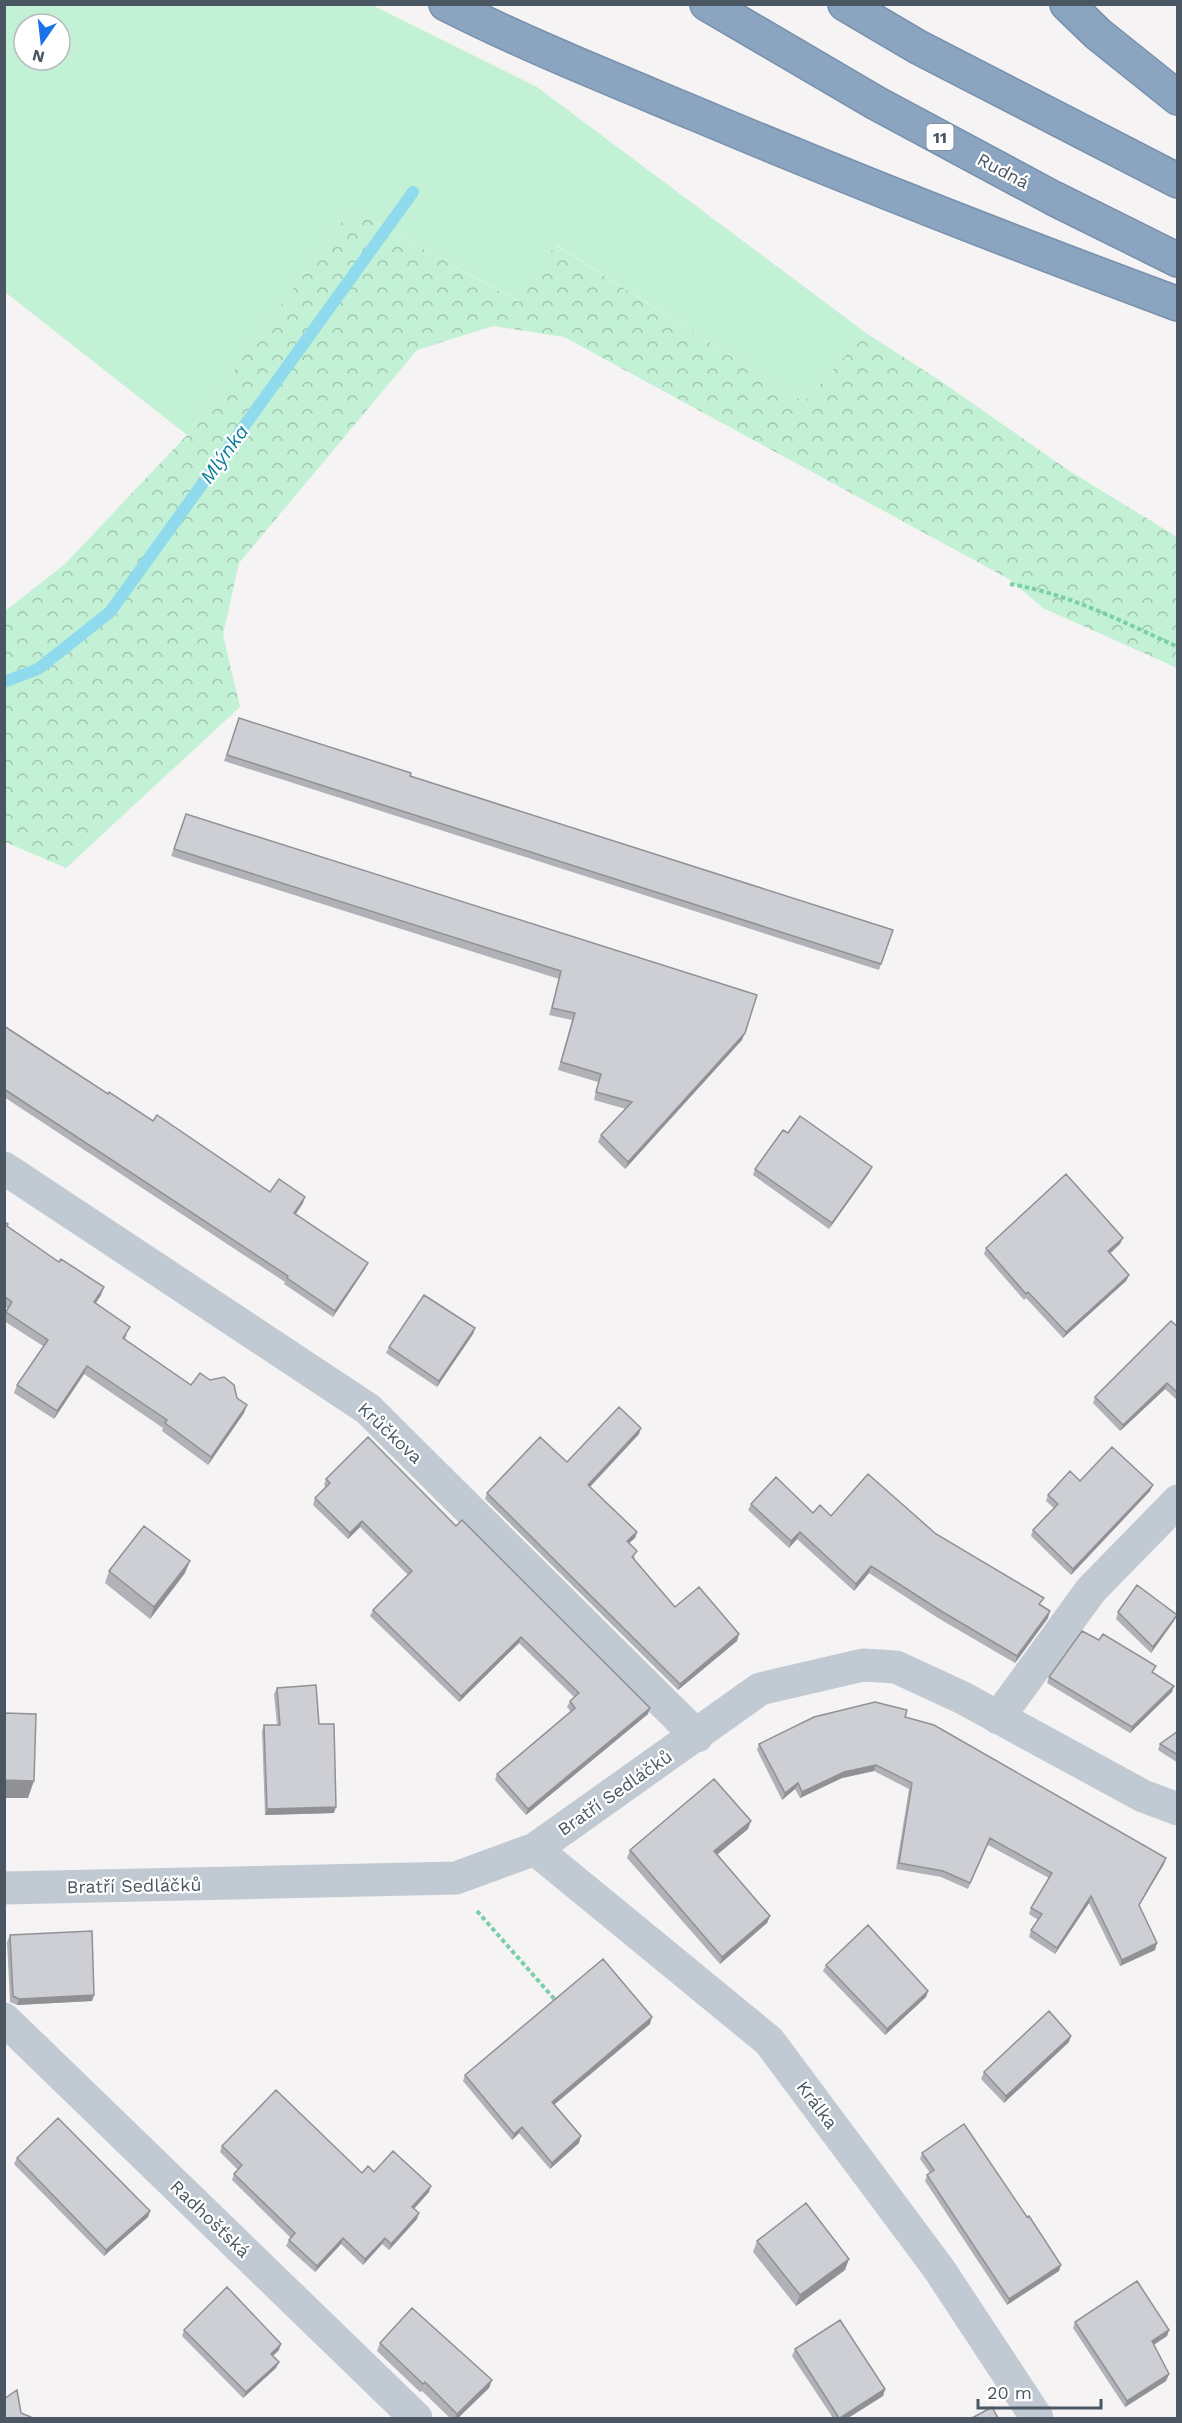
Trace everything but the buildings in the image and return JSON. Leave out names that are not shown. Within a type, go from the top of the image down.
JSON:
[{"type":"highway","points":[[446,4],[503,33],[768,144],[1033,250],[1178,304]]},
{"type":"highway","name":"Rudná","points":[[707,4],[876,103],[1053,198],[1178,260]]},
{"type":"highway","points":[[845,4],[929,53],[1178,181]]},
{"type":"highway","points":[[1066,4],[1098,34],[1178,98]]},
{"type":"street","name":"Krůčkova","points":[[4,1168],[368,1409],[697,1736]]},
{"type":"street","points":[[998,1718],[1091,1590],[1178,1501]]},
{"type":"street","name":"Bratří Sedláčků","points":[[4,1888],[456,1878],[535,1849],[760,1689],[863,1665],[896,1667],[963,1698],[1143,1796],[1178,1809]]},
{"type":"street","name":"Králka","points":[[535,1849],[769,2041],[939,2269],[1037,2418]]},
{"type":"street","name":"Radhošťská","points":[[4,2019],[416,2418]]},
{"type":"path","points":[[1010,584],[1041,589],[1071,598],[1178,646]]},
{"type":"path","points":[[456,1878],[467,1900],[557,2002]]},
{"type":"green space","points":[[4,5],[372,5],[537,87],[866,333],[804,402],[556,245],[520,302],[351,209],[187,435],[5,292]]},
{"type":"green space","points":[[351,209],[519,302],[555,245],[804,402],[866,333],[942,382],[1068,470],[1177,537],[1177,668],[1043,608],[1009,579],[564,337],[493,326],[417,350],[239,563],[223,635],[240,707],[66,868],[5,842],[5,611],[64,565],[187,435]]},
{"type":"waterway","name":"Mlýnka","points":[[4,682],[38,669],[110,612],[413,192]]}]
